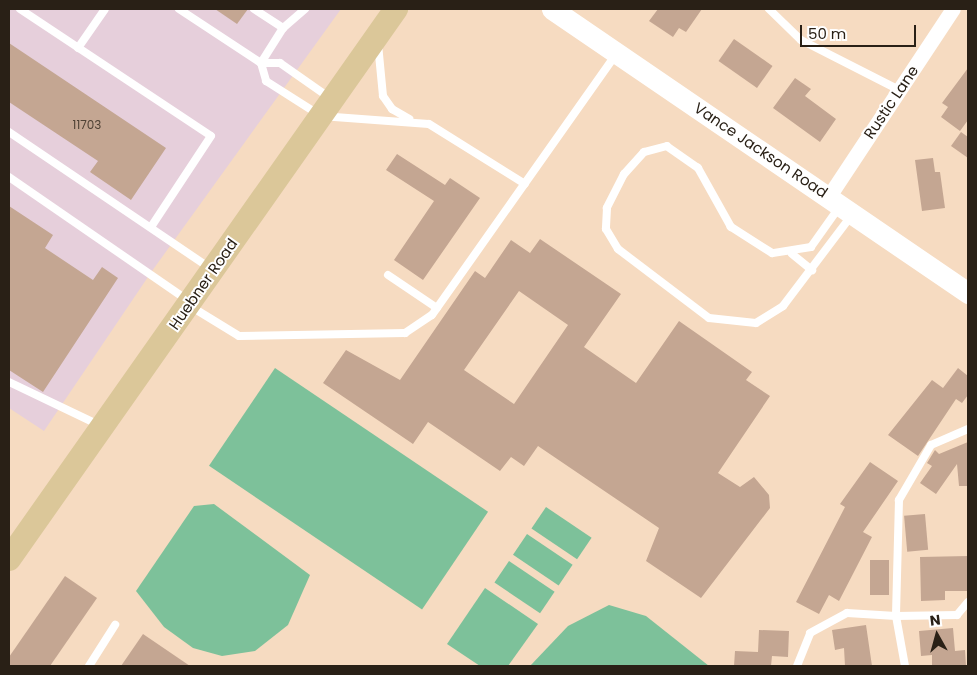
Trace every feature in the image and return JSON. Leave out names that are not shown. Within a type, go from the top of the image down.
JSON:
[{"type":"main road","name":"Huebner Road","points":[[9,559],[396,9]]},
{"type":"main road","name":"Vance Jackson Road","points":[[552,9],[841,204],[968,293]]},
{"type":"street","name":"Rustic Lane","points":[[841,204],[899,90],[953,9]]},
{"type":"lane","points":[[20,9],[211,136],[151,227]]},
{"type":"lane","points":[[78,48],[106,9]]},
{"type":"lane","points":[[179,9],[261,63],[280,63],[327,108]]},
{"type":"lane","points":[[254,9],[283,28]]},
{"type":"lane","points":[[305,9],[283,28],[261,63],[266,81],[327,108],[411,120],[444,130],[525,184]]},
{"type":"lane","points":[[769,9],[801,40],[899,90]]},
{"type":"lane","points":[[378,35],[383,96],[392,109],[411,120]]},
{"type":"lane","points":[[9,177],[230,333],[251,337],[388,336],[405,333],[436,308],[617,53]]},
{"type":"lane","points":[[9,132],[213,270]]},
{"type":"lane","points":[[667,146],[698,168],[731,227],[772,253],[792,254],[812,247],[841,204],[812,270],[784,306],[756,323],[709,318],[618,249],[606,229],[607,208],[624,174],[644,152],[667,146]]},
{"type":"lane","points":[[792,254],[812,270]]},
{"type":"lane","points":[[388,275],[436,308]]},
{"type":"lane","points":[[9,382],[24,393],[65,405],[103,427]]},
{"type":"lane","points":[[905,666],[896,616],[899,500],[931,445],[968,429]]},
{"type":"lane","points":[[797,666],[810,633],[847,612],[896,616],[957,615],[968,602]]},
{"type":"lane","points":[[89,666],[115,625]]},
{"type":"shaded area","points":[[9,9],[341,9],[152,271],[44,431],[9,408]]},
{"type":"green space","points":[[275,368],[488,512],[422,610],[209,466]]},
{"type":"green space","points":[[214,504],[310,575],[288,625],[255,651],[222,656],[193,648],[164,627],[136,591],[194,506]]},
{"type":"green space","points":[[546,507],[592,538],[577,559],[531,529]]},
{"type":"green space","points":[[527,534],[573,565],[559,585],[513,555]]},
{"type":"green space","points":[[509,561],[555,592],[540,613],[494,583]]},
{"type":"green space","points":[[485,588],[538,624],[508,666],[480,666],[447,644]]},
{"type":"green space","points":[[609,605],[646,616],[709,666],[530,666],[568,626]]},
{"type":"building","points":[[215,9],[248,9],[237,24]]},
{"type":"building","points":[[658,9],[702,9],[686,32],[679,28],[673,37],[649,21]]},
{"type":"building","points":[[734,39],[773,66],[757,88],[719,61]]},
{"type":"building","points":[[9,43],[166,148],[131,200],[90,172],[98,161],[9,102]]},
{"type":"building","points":[[968,68],[968,120],[960,131],[941,117],[948,107],[942,103]]},
{"type":"building","points":[[795,78],[811,89],[805,96],[836,119],[820,142],[773,108]]},
{"type":"building","points":[[961,132],[968,137],[968,158],[951,146]]},
{"type":"building","points":[[397,154],[445,185],[450,178],[480,198],[423,280],[394,260],[434,201],[386,170]]},
{"type":"building","points":[[933,158],[935,172],[940,172],[945,208],[922,211],[915,160]]},
{"type":"building","points":[[9,206],[53,235],[45,248],[93,280],[102,267],[118,278],[43,392],[9,370]]},
{"type":"building","points":[[540,239],[621,294],[584,347],[636,383],[679,321],[752,372],[746,380],[770,396],[718,473],[740,487],[754,477],[769,495],[770,508],[701,598],[646,561],[659,528],[538,446],[524,466],[511,457],[500,471],[428,422],[413,444],[323,383],[346,350],[400,380],[475,271],[485,278],[511,240],[530,253]],"holes":[[[519,291],[568,325],[514,404],[464,370]]]},
{"type":"building","points":[[958,368],[968,376],[968,395],[962,403],[956,399],[918,456],[888,435],[932,380],[943,388]]},
{"type":"building","points":[[968,442],[968,486],[959,486],[957,464],[936,494],[920,483],[932,466],[927,463],[935,450],[939,454]]},
{"type":"building","points":[[870,462],[898,481],[863,532],[872,537],[839,601],[829,595],[819,614],[796,602],[845,507],[840,504]]},
{"type":"building","points":[[925,514],[928,550],[907,552],[904,516]]},
{"type":"building","points":[[968,556],[968,591],[945,591],[945,600],[921,601],[920,557]]},
{"type":"building","points":[[870,560],[889,560],[889,595],[870,595]]},
{"type":"building","points":[[65,576],[97,598],[50,666],[9,666],[9,657]]},
{"type":"building","points":[[866,625],[872,666],[845,666],[844,648],[835,650],[832,630]]},
{"type":"building","points":[[953,628],[955,651],[965,650],[966,666],[932,666],[932,655],[921,656],[919,631]]},
{"type":"building","points":[[759,630],[789,631],[788,657],[772,656],[771,666],[734,666],[735,651],[758,652]]},
{"type":"building","points":[[143,634],[190,666],[121,666]]}]
